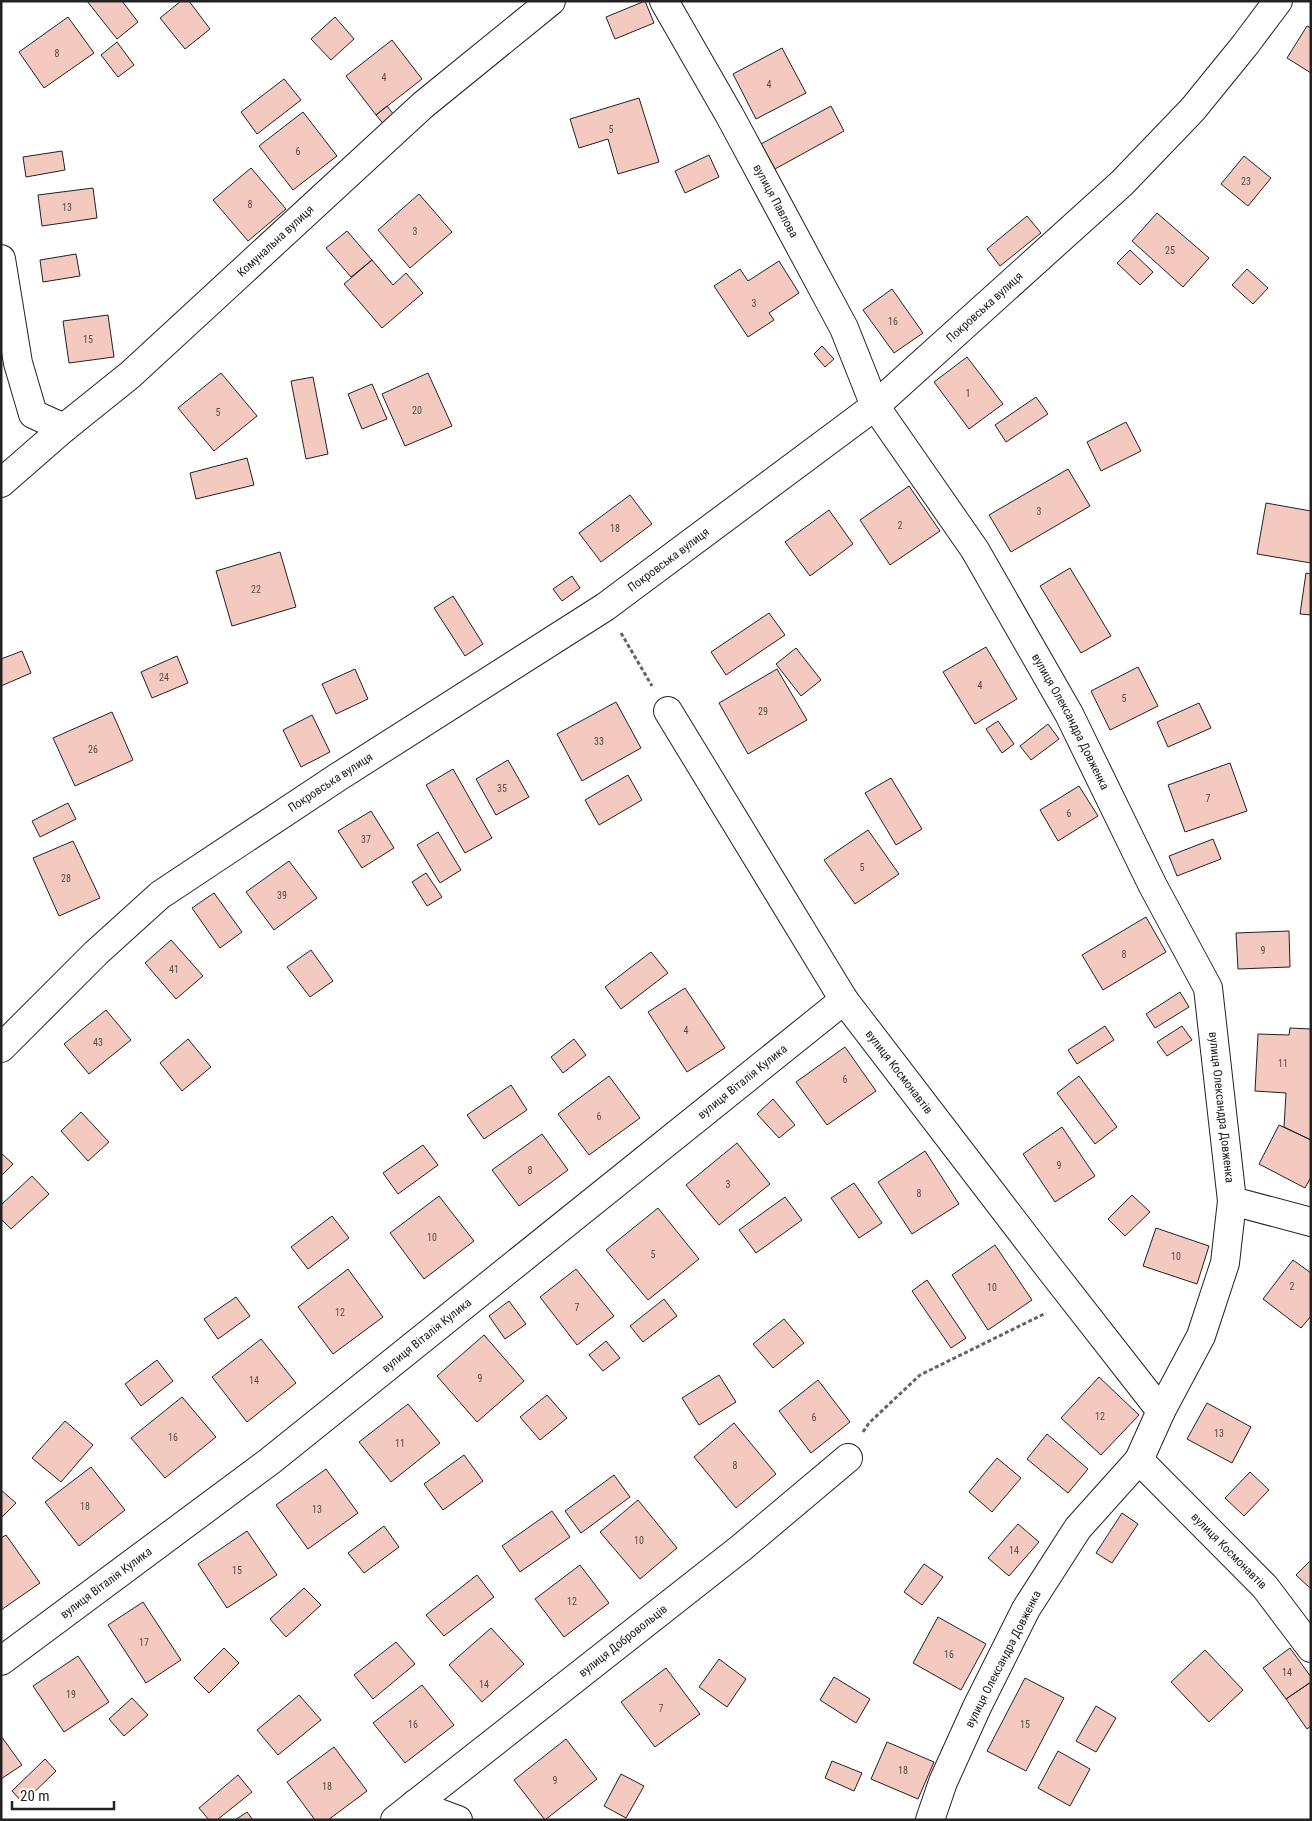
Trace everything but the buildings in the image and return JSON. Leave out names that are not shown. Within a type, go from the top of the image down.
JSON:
[{"type":"street","name":"Комунальна вулиця","points":[[1,483],[64,428],[130,375],[423,105],[551,1]]},
{"type":"street","name":"вулиця Павлова","points":[[664,1],[730,116],[844,328],[875,406]]},
{"type":"street","name":"Покровська вулиця","points":[[1,1048],[96,953],[160,895],[330,782],[605,607],[875,406],[1122,183],[1193,109],[1271,4]]},
{"type":"street","points":[[1,259],[18,363],[34,414],[64,428]]},
{"type":"street","name":"вулиця Олександра Довженка","points":[[875,406],[975,550],[1069,714],[1153,886],[1208,988],[1232,1201],[1225,1263],[1201,1336],[1161,1411],[1139,1460],[1078,1528],[1026,1609],[977,1707],[943,1782],[930,1820]]},
{"type":"street","name":"вулиця Космонавтів","points":[[668,711],[844,1000],[1073,1300],[1161,1411]]},
{"type":"street","name":"вулиця Віталія Кулика","points":[[1,1661],[270,1461],[844,1000]]},
{"type":"street","points":[[1232,1201],[1311,1222]]},
{"type":"street","name":"вулиця Добровольців","points":[[405,1812],[741,1548],[848,1458]]},
{"type":"street","name":"вулиця Космонавтів","points":[[1139,1460],[1265,1587],[1311,1648]]},
{"type":"street","points":[[405,1812],[458,1820]]},
{"type":"path","points":[[605,607],[668,711]]},
{"type":"path","points":[[848,1458],[868,1423],[920,1375],[1073,1300]]}]
